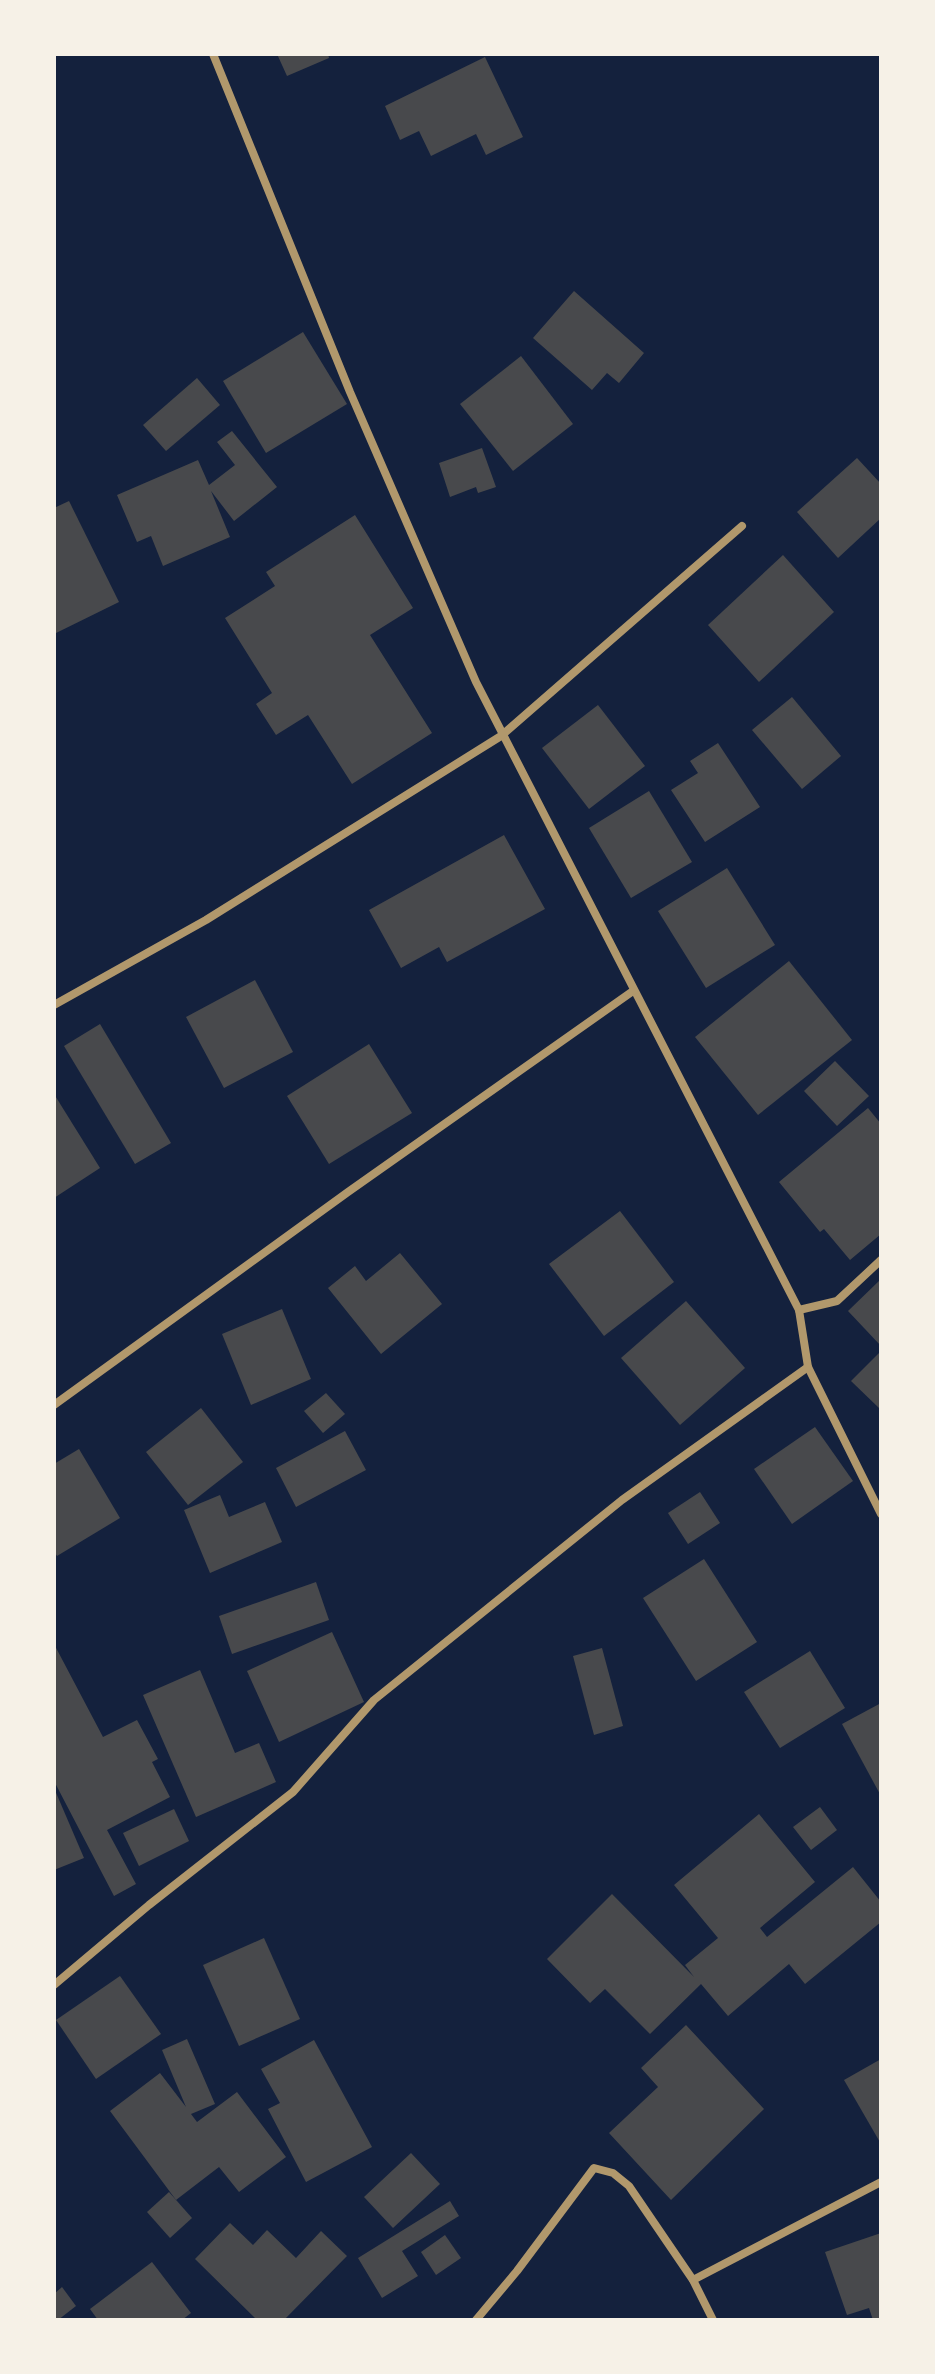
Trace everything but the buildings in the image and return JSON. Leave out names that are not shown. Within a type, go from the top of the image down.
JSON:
[{"type":"street","points":[[213,54],[350,392],[501,736],[799,1310],[808,1367],[881,1514]]},
{"type":"street","points":[[54,1005],[206,920],[501,736],[742,526]]},
{"type":"street","points":[[54,1405],[633,991]]},
{"type":"street","points":[[799,1310],[837,1301],[881,1260]]},
{"type":"street","points":[[54,1985],[149,1905],[293,1792],[374,1700],[622,1500],[808,1367]]},
{"type":"street","points":[[476,2320],[594,2168],[613,2173],[629,2186],[693,2280],[713,2320]]},
{"type":"street","points":[[693,2280],[881,2182]]}]
